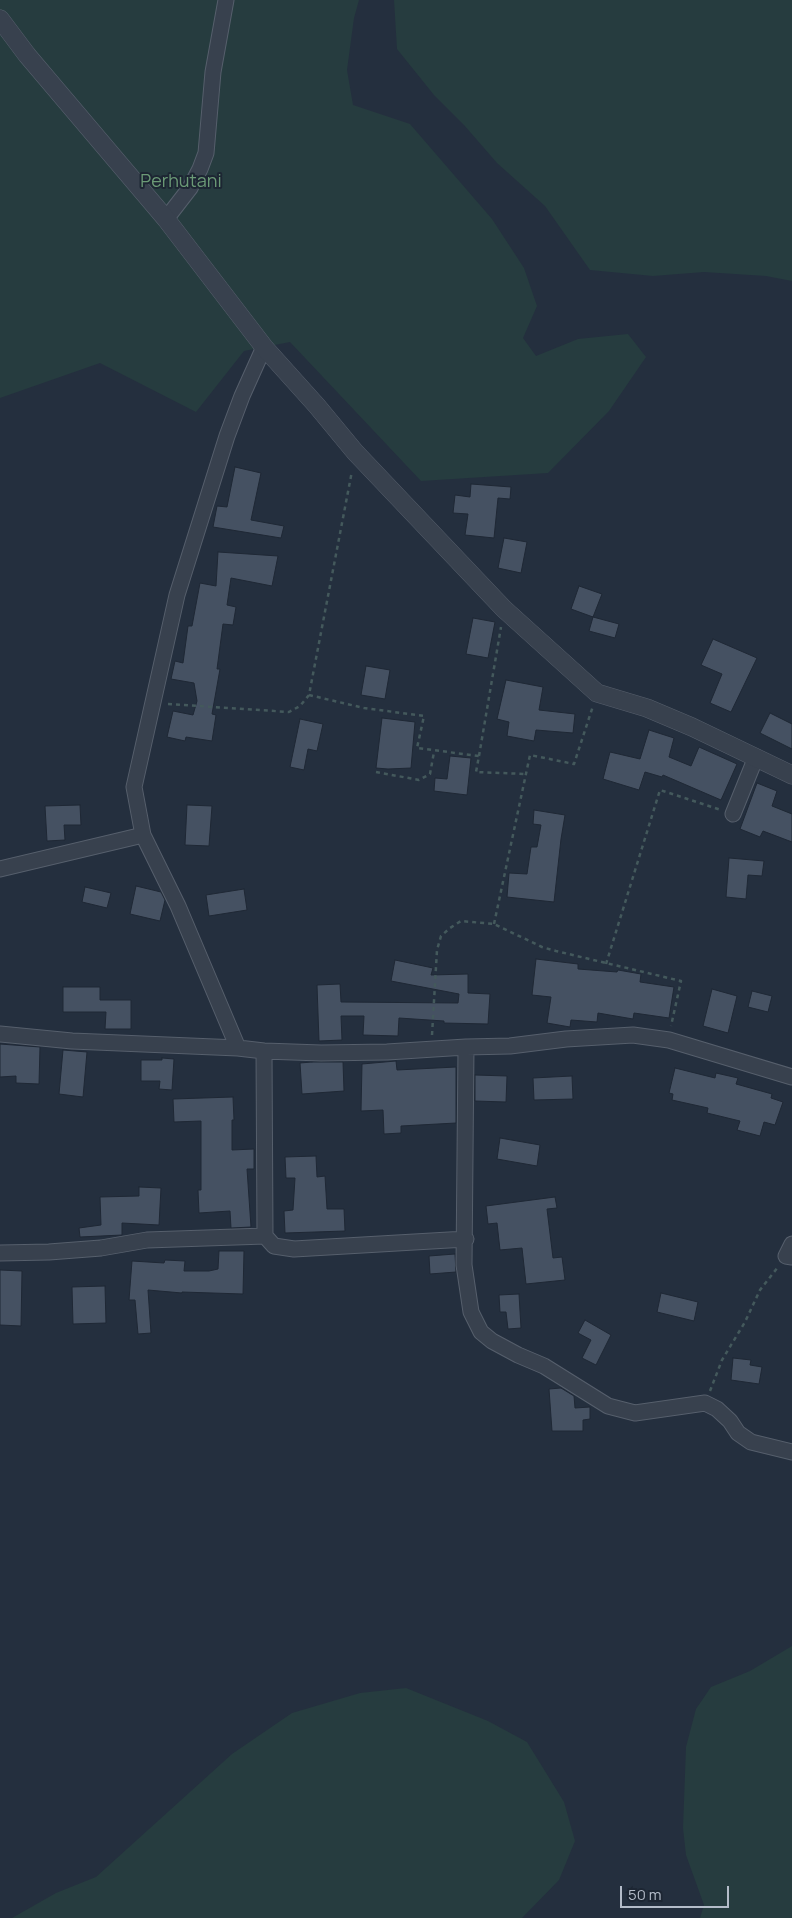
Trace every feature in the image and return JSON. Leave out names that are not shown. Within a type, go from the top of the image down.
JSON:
[{"type":"street","points":[[166,219],[190,188],[206,153],[213,72],[226,0]]},
{"type":"street","points":[[0,19],[27,55],[166,219],[264,347],[355,452],[504,609],[598,693],[646,708],[756,757],[792,776]]},
{"type":"street","points":[[238,1048],[178,906],[143,835],[134,786],[183,576],[227,436],[242,396],[264,347]]},
{"type":"street","points":[[733,814],[756,757]]},
{"type":"street","points":[[0,868],[143,835]]},
{"type":"street","points":[[0,1034],[72,1041],[321,1053],[466,1046],[510,1046],[566,1039],[633,1035],[668,1040],[792,1077]]},
{"type":"street","points":[[466,1046],[466,1239],[464,1265],[471,1312],[481,1332],[492,1341],[544,1366],[608,1406],[635,1412],[704,1403],[717,1409],[730,1421],[738,1433],[751,1442],[792,1452]]},
{"type":"street","points":[[264,1050],[265,1236],[274,1246],[294,1249],[466,1239]]},
{"type":"street","points":[[0,1253],[100,1248],[147,1240],[265,1236]]},
{"type":"path","points":[[153,702],[289,712],[300,706],[309,695],[355,452]]},
{"type":"path","points":[[504,609],[476,772],[525,774]]},
{"type":"path","points":[[494,924],[530,755],[574,764],[598,693]]},
{"type":"path","points":[[309,695],[364,708],[424,716],[417,748],[479,756]]},
{"type":"path","points":[[376,772],[420,780],[430,774],[434,751]]},
{"type":"path","points":[[606,964],[660,790],[733,814]]},
{"type":"path","points":[[431,1049],[437,950],[442,936],[450,928],[461,922],[494,924],[542,947],[680,981],[668,1040]]},
{"type":"path","points":[[704,1403],[722,1360],[745,1322],[760,1290],[790,1252]]},
{"type":"green space","name":"Perhutani","points":[[0,0],[359,0],[354,18],[347,70],[353,105],[410,124],[492,219],[524,268],[537,306],[523,338],[536,356],[578,339],[628,334],[646,357],[609,411],[548,473],[421,481],[290,342],[244,351],[196,412],[100,363],[0,398]]},
{"type":"green space","points":[[394,0],[792,0],[792,281],[766,276],[704,272],[653,276],[590,270],[545,206],[497,163],[464,125],[434,95],[397,49]]},
{"type":"green space","points":[[792,1646],[792,1918],[700,1918],[704,1905],[686,1855],[683,1828],[686,1747],[696,1709],[711,1687],[750,1671]]},
{"type":"green space","points":[[406,1688],[488,1721],[527,1742],[564,1802],[575,1841],[559,1880],[522,1918],[12,1918],[56,1893],[96,1877],[232,1754],[292,1713],[360,1693]]},
{"type":"building","points":[[235,467],[261,473],[251,520],[284,526],[281,538],[213,527],[217,506],[227,507]]},
{"type":"building","points":[[471,484],[511,487],[510,499],[498,498],[494,538],[465,535],[468,514],[453,513],[455,495],[470,497]]},
{"type":"building","points":[[504,538],[527,542],[521,573],[498,568]]},
{"type":"building","points":[[218,552],[278,556],[272,586],[231,578],[227,605],[236,607],[233,625],[223,624],[217,669],[220,669],[212,714],[216,715],[212,741],[186,737],[185,741],[167,737],[173,711],[193,715],[197,701],[194,683],[171,679],[175,661],[183,663],[188,626],[192,626],[200,583],[216,586]]},
{"type":"building","points":[[579,586],[602,594],[593,617],[571,609]]},
{"type":"building","points":[[593,617],[619,624],[615,638],[589,631]]},
{"type":"building","points":[[473,618],[495,622],[488,658],[466,654]]},
{"type":"building","points":[[713,639],[757,658],[731,712],[710,703],[722,674],[701,665]]},
{"type":"building","points":[[366,666],[390,670],[385,699],[361,695]]},
{"type":"building","points":[[506,680],[543,687],[539,710],[575,714],[573,733],[536,730],[534,741],[507,736],[509,722],[497,719]]},
{"type":"building","points":[[770,713],[792,724],[792,749],[760,733]]},
{"type":"building","points":[[382,718],[415,722],[411,768],[376,768]]},
{"type":"building","points":[[300,719],[323,724],[317,751],[308,749],[304,770],[290,767]]},
{"type":"building","points":[[649,730],[674,738],[669,757],[691,766],[699,747],[737,764],[721,800],[663,775],[662,777],[645,772],[639,790],[603,779],[610,752],[640,759]]},
{"type":"building","points":[[450,756],[471,758],[467,795],[434,791],[435,778],[447,779]]},
{"type":"building","points":[[757,783],[777,791],[772,806],[792,814],[792,842],[763,831],[760,837],[740,829]]},
{"type":"building","points":[[80,805],[81,825],[64,825],[65,840],[47,841],[45,806]]},
{"type":"building","points":[[187,805],[212,806],[209,846],[185,845]]},
{"type":"building","points":[[534,810],[565,815],[554,902],[507,897],[509,873],[527,874],[531,847],[537,847],[541,825],[533,824]]},
{"type":"building","points":[[729,858],[764,861],[762,876],[748,875],[746,899],[726,897]]},
{"type":"building","points":[[136,886],[161,892],[165,900],[160,921],[130,914]]},
{"type":"building","points":[[85,887],[111,893],[107,908],[82,902]]},
{"type":"building","points":[[244,889],[247,910],[209,916],[206,895]]},
{"type":"building","points":[[536,959],[578,964],[578,969],[617,972],[618,970],[641,974],[640,982],[674,987],[669,1018],[634,1013],[633,1019],[598,1013],[597,1022],[571,1020],[570,1027],[547,1023],[551,997],[532,995]]},
{"type":"building","points":[[395,960],[433,968],[431,975],[468,974],[468,993],[490,994],[488,1024],[444,1023],[444,1021],[399,1018],[398,1036],[363,1035],[364,1016],[341,1016],[342,1040],[319,1041],[317,985],[340,984],[341,1002],[458,1003],[459,994],[391,981]]},
{"type":"building","points":[[63,987],[100,987],[100,1000],[131,1000],[131,1029],[105,1029],[106,1012],[63,1012]]},
{"type":"building","points":[[712,989],[737,996],[728,1033],[703,1026]]},
{"type":"building","points":[[752,991],[772,996],[768,1012],[748,1007]]},
{"type":"building","points":[[0,1044],[40,1047],[39,1084],[16,1083],[16,1076],[0,1077]]},
{"type":"building","points":[[63,1050],[87,1052],[83,1097],[59,1094]]},
{"type":"building","points":[[162,1058],[174,1059],[172,1090],[159,1089],[160,1081],[141,1081],[141,1060],[162,1060]]},
{"type":"building","points":[[396,1061],[397,1070],[456,1067],[456,1123],[401,1126],[401,1133],[384,1134],[383,1110],[361,1111],[362,1064]]},
{"type":"building","points":[[343,1062],[344,1091],[302,1094],[300,1063]]},
{"type":"building","points":[[675,1068],[715,1078],[716,1073],[738,1078],[736,1084],[772,1094],[771,1098],[783,1102],[775,1125],[764,1122],[760,1136],[737,1130],[740,1121],[707,1113],[708,1108],[672,1100],[673,1094],[669,1093]]},
{"type":"building","points":[[475,1075],[507,1076],[506,1102],[475,1101]]},
{"type":"building","points":[[572,1076],[573,1099],[534,1100],[533,1078]]},
{"type":"building","points":[[233,1097],[232,1150],[254,1149],[254,1169],[247,1169],[251,1227],[231,1228],[230,1211],[199,1213],[201,1121],[174,1122],[173,1099]]},
{"type":"building","points":[[500,1138],[540,1145],[537,1166],[497,1159]]},
{"type":"building","points":[[316,1156],[317,1177],[325,1176],[327,1209],[344,1209],[345,1231],[285,1233],[284,1211],[293,1210],[295,1178],[286,1178],[285,1157]]},
{"type":"building","points":[[139,1187],[161,1188],[159,1225],[122,1223],[122,1235],[80,1237],[79,1228],[101,1225],[100,1197],[139,1196]]},
{"type":"building","points":[[555,1197],[557,1208],[547,1209],[553,1258],[562,1257],[565,1280],[526,1284],[522,1248],[500,1250],[497,1223],[488,1224],[486,1206]]},
{"type":"building","points":[[219,1251],[244,1251],[243,1294],[182,1293],[148,1290],[151,1333],[138,1334],[135,1300],[129,1300],[132,1261],[164,1263],[165,1260],[185,1261],[184,1271],[209,1271],[218,1269]]},
{"type":"building","points":[[455,1254],[456,1272],[430,1274],[429,1256]]},
{"type":"building","points":[[0,1270],[22,1271],[21,1326],[0,1325]]},
{"type":"building","points":[[105,1286],[106,1323],[73,1324],[72,1287]]},
{"type":"building","points":[[661,1293],[698,1302],[694,1321],[657,1312]]},
{"type":"building","points":[[519,1294],[521,1328],[508,1329],[506,1312],[500,1312],[499,1295]]},
{"type":"building","points":[[585,1320],[611,1335],[596,1365],[582,1358],[591,1340],[578,1333]]},
{"type":"building","points":[[733,1358],[751,1360],[750,1365],[762,1367],[759,1384],[731,1380]]},
{"type":"building","points":[[561,1388],[574,1396],[575,1408],[590,1407],[590,1419],[583,1420],[583,1431],[552,1431],[549,1389]]}]
